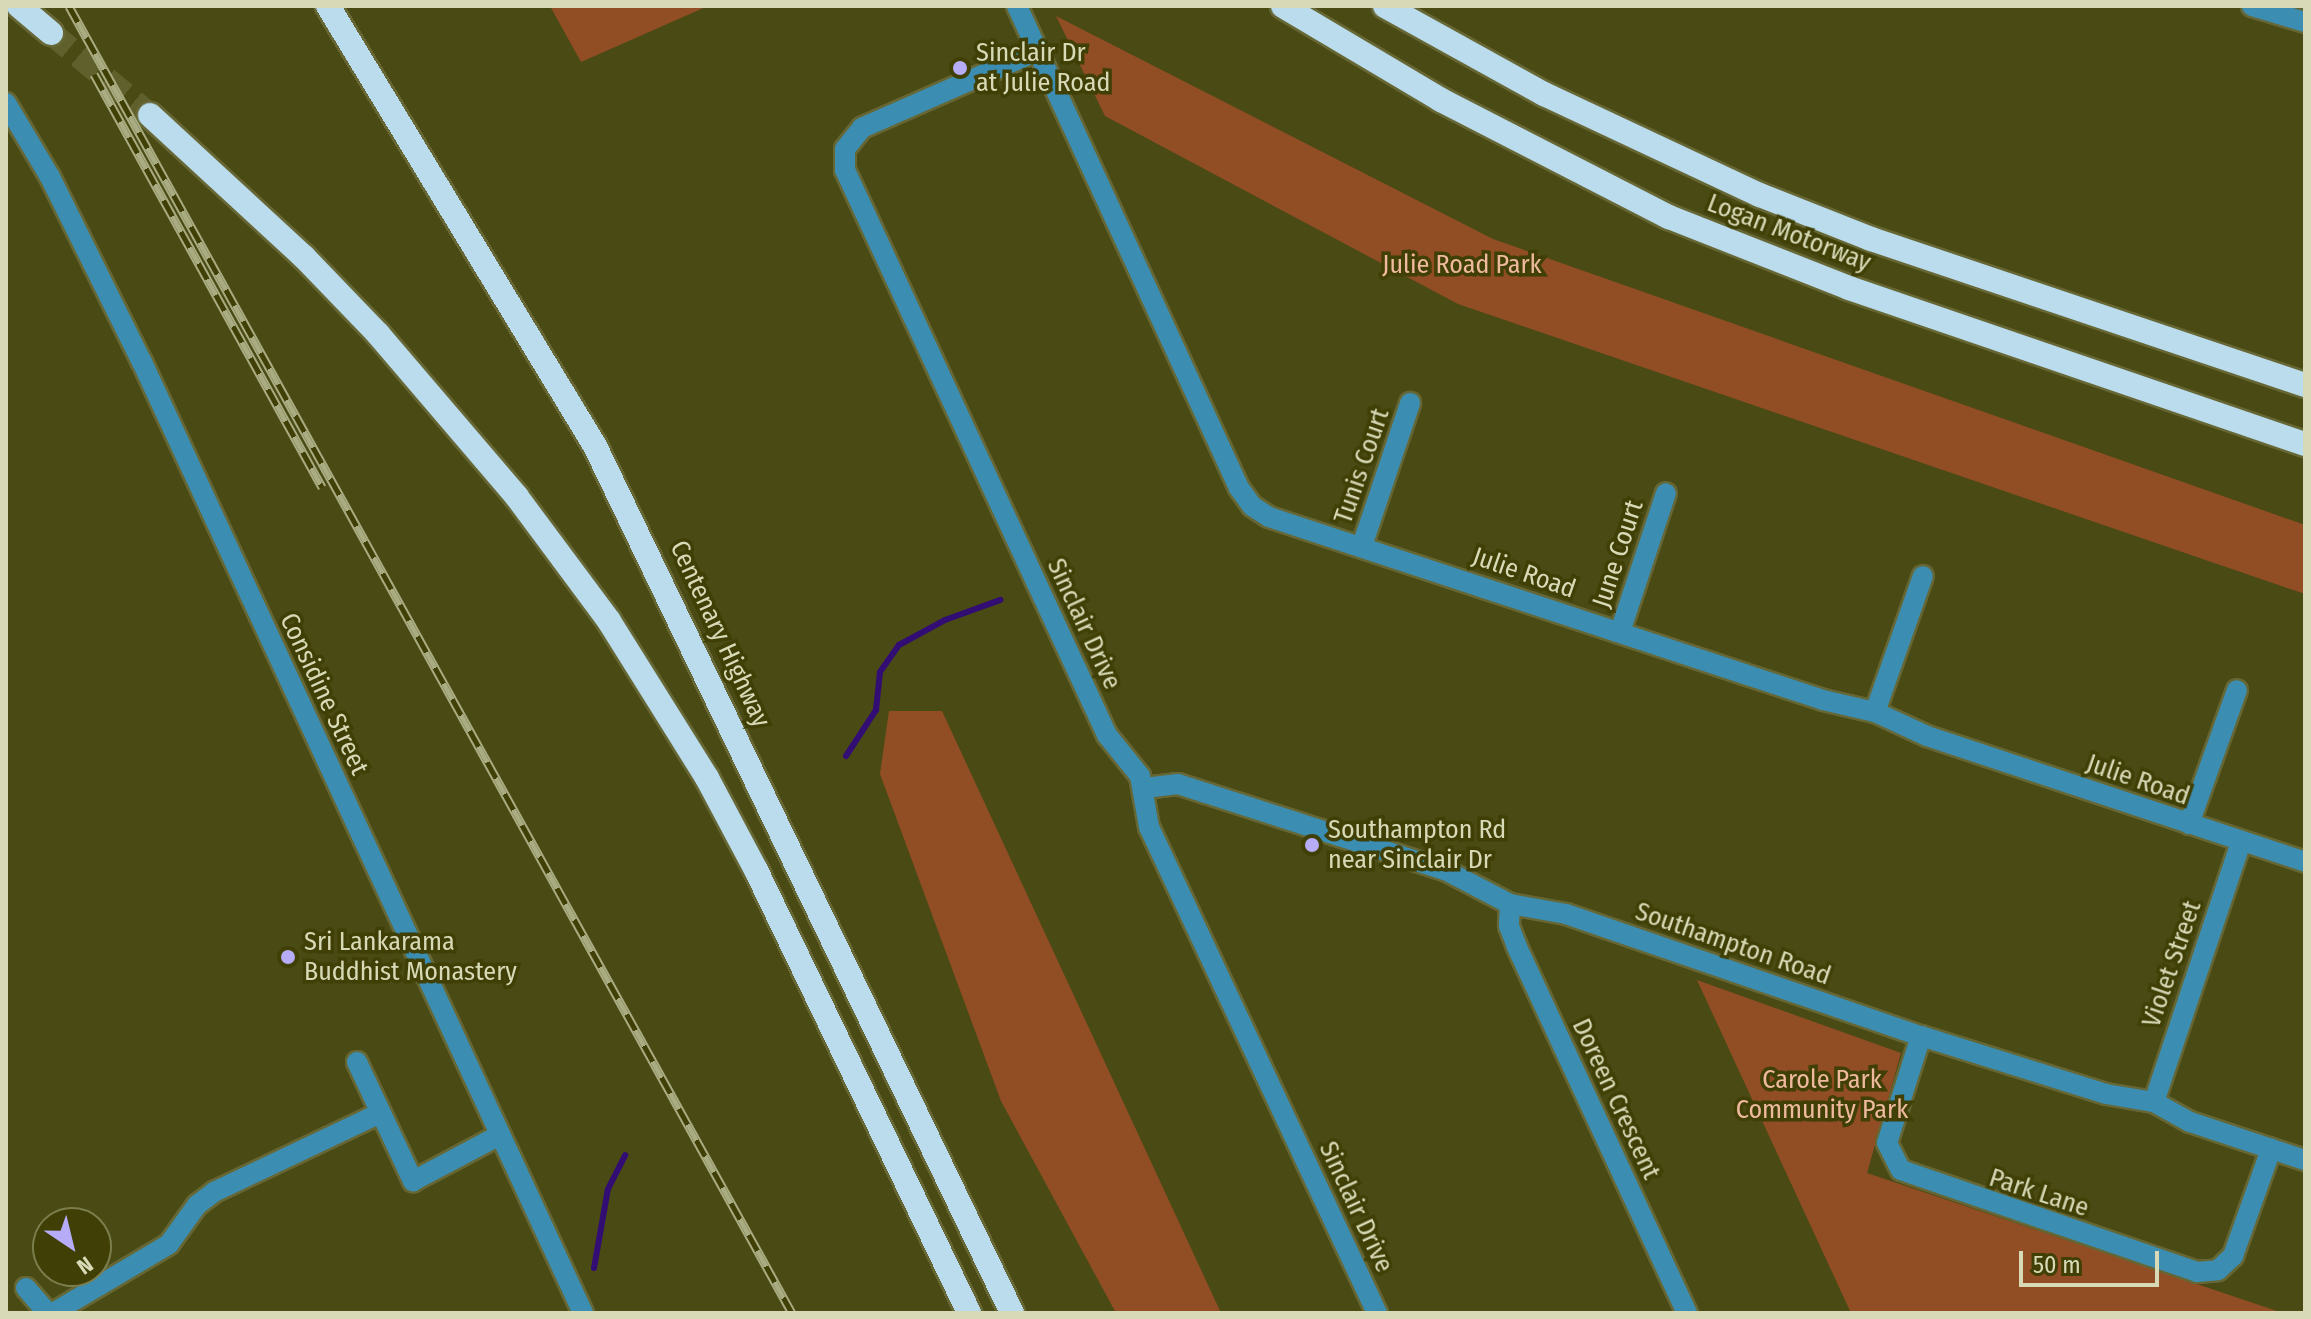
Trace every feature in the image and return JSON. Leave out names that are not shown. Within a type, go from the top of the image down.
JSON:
[{"type":"highway","points":[[19,6],[51,33]]},
{"type":"highway","name":"Centenary Highway","points":[[328,6],[595,446],[1012,1313]]},
{"type":"highway","name":"Logan Motorway","points":[[1283,6],[1454,107],[1669,217],[1849,288],[2305,444]]},
{"type":"highway","name":"Logan Motorway","points":[[1385,6],[1544,94],[1760,195],[1871,239],[2305,385]]},
{"type":"highway","points":[[150,115],[304,257],[388,345],[517,497],[609,621],[707,778],[756,870],[969,1313]]},
{"type":"street","name":"Julie Road","points":[[1017,6],[1239,488],[1269,517],[1875,712],[1927,736],[2305,862]]},
{"type":"street","points":[[2252,6],[2305,22]]},
{"type":"street","name":"Sinclair Drive","points":[[1037,51],[862,128],[848,143],[843,163],[1107,735],[1145,788],[1149,827],[1377,1313]]},
{"type":"street","name":"Considine Street","points":[[6,103],[50,177],[142,362],[583,1313]]},
{"type":"street","name":"Tunis Court","points":[[1362,546],[1410,403]]},
{"type":"street","name":"June Court","points":[[1620,632],[1666,493]]},
{"type":"street","points":[[1875,712],[1923,576]]},
{"type":"street","points":[[2189,824],[2237,690]]},
{"type":"street","name":"Southampton Road","points":[[1145,788],[1178,784],[1445,870],[1510,904],[1566,914],[1921,1036],[2106,1094],[2154,1102],[2190,1122],[2305,1160]]},
{"type":"street","name":"Violet Street","points":[[2154,1102],[2241,842]]},
{"type":"street","name":"Doreen Crescent","points":[[1510,904],[1509,926],[1517,947],[1687,1313]]},
{"type":"street","name":"Park Lane","points":[[1921,1036],[1887,1143],[1901,1170],[2197,1272],[2218,1270],[2233,1256],[2271,1149]]},
{"type":"street","points":[[357,1062],[413,1181],[500,1135]]},
{"type":"street","points":[[26,1288],[50,1313],[176,1238],[197,1205],[214,1192],[380,1113]]},
{"type":"green space","points":[[550,6],[708,6],[581,62]]},
{"type":"green space","name":"Julie Road Park","points":[[1056,16],[1493,239],[2305,525],[2305,594],[1458,304],[1105,116]]},
{"type":"green space","points":[[889,711],[942,711],[1221,1313],[1116,1313],[1001,1101],[880,774]]},
{"type":"green space","name":"Carole Park Community Park","points":[[1697,980],[1901,1053],[1867,1173],[2283,1313],[1851,1313]]},
{"type":"waterway","points":[[846,756],[876,710],[880,672],[899,645],[945,620],[1000,600]]},
{"type":"waterway","points":[[594,1268],[608,1189],[625,1155]]},
{"type":"tunnel","points":[[51,33],[150,115]]},
{"type":"railway","points":[[69,6],[792,1313]]},
{"type":"railway","points":[[94,74],[322,487]]},
{"type":"place","name":"Sinclair Dr at Julie Road","points":[[960,68]]},
{"type":"place","name":"Southampton Rd near Sinclair Dr","points":[[1312,845]]},
{"type":"place","name":"Sri Lankarama Buddhist Monastery","points":[[288,957]]}]
